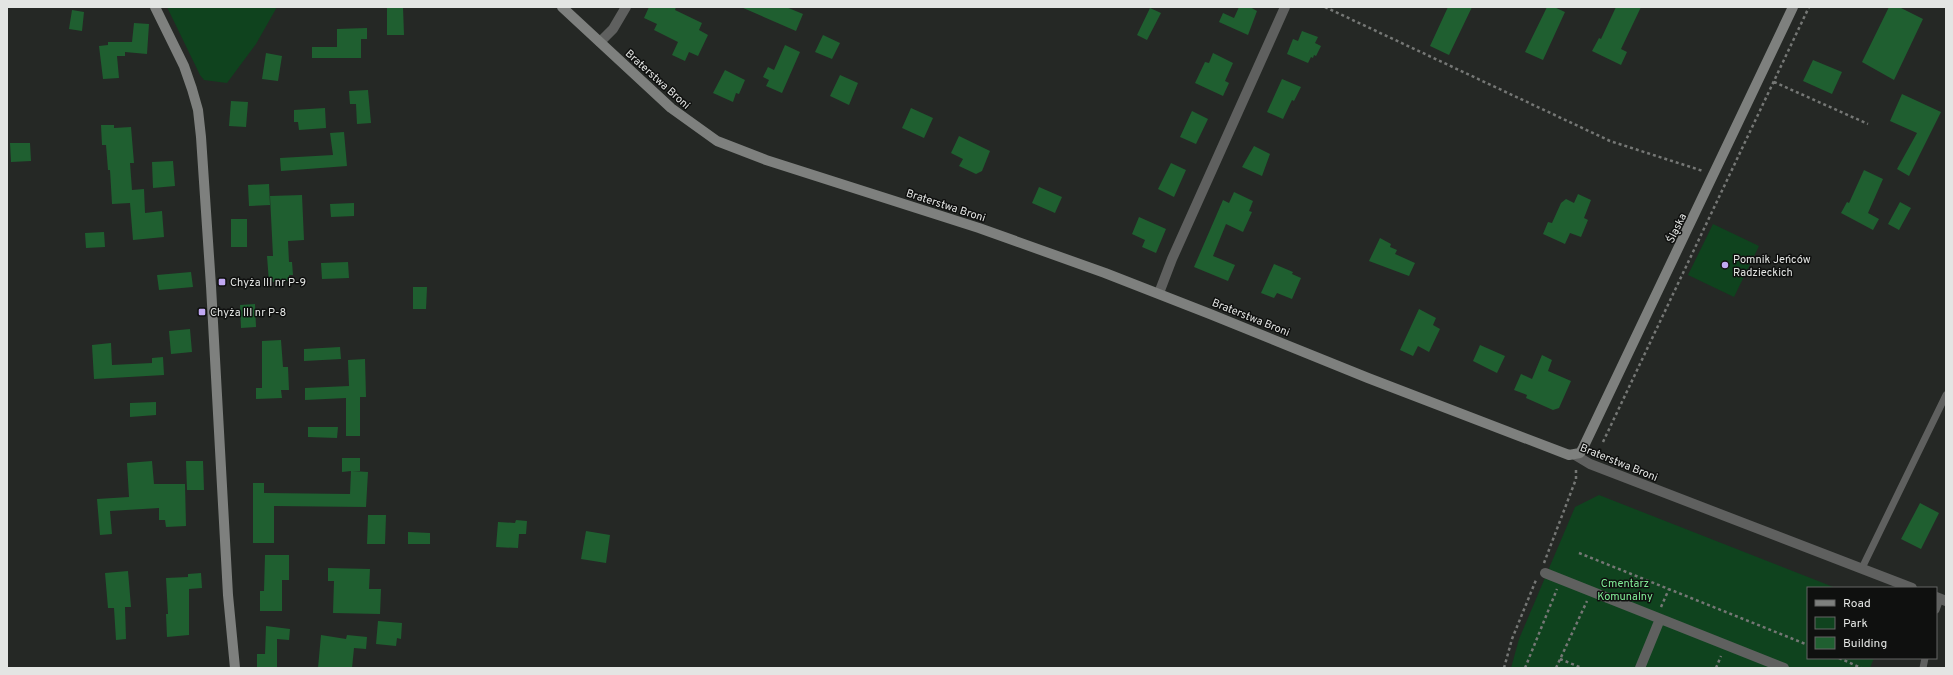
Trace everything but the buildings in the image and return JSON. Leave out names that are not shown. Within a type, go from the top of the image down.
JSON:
[{"type":"street","points":[[155,7],[184,66],[192,89],[201,137],[211,286],[228,595],[235,668]]},
{"type":"street","name":"Braterstwa Broni","points":[[562,7],[675,111],[717,141],[766,160],[979,228],[1159,293],[1452,411],[1563,454],[1575,455],[1596,466],[1910,587]]},
{"type":"street","points":[[600,42],[613,29],[626,7]]},
{"type":"street","points":[[1159,293],[1172,259],[1285,7]]},
{"type":"street","name":"Śląska","points":[[1575,455],[1583,448],[1714,176],[1793,7]]},
{"type":"street","points":[[1545,573],[1784,668]]},
{"type":"street","points":[[1640,668],[1658,618]]},
{"type":"lane","points":[[1862,568],[1946,396]]},
{"type":"path","points":[[1325,7],[1610,141],[1692,167],[1714,176]]},
{"type":"path","points":[[1603,442],[1809,7]]},
{"type":"path","points":[[1761,76],[1868,124]]},
{"type":"path","points":[[1580,553],[1807,645]]},
{"type":"path","points":[[1525,668],[1561,580]]},
{"type":"path","points":[[1658,618],[1669,589]]},
{"type":"path","points":[[1556,668],[1591,591]]},
{"type":"path","points":[[1560,659],[1582,668]]},
{"type":"path","points":[[1841,659],[1861,668]]},
{"type":"green space","points":[[167,7],[277,7],[256,44],[227,83],[204,80],[200,75]]},
{"type":"green space","points":[[1713,224],[1759,246],[1734,297],[1688,275]]},
{"type":"green space","name":"Cmentarz Komunalny","points":[[1599,495],[1833,587],[1807,587],[1807,659],[1874,659],[1870,668],[1511,668],[1519,639],[1575,507]]},
{"type":"place","name":"Pomnik Jeńców Radzieckich","points":[[1725,265]]},
{"type":"place","name":"Chyża III nr P-9","points":[[222,282]]},
{"type":"place","name":"Chyża III nr P-8","points":[[202,312]]}]
